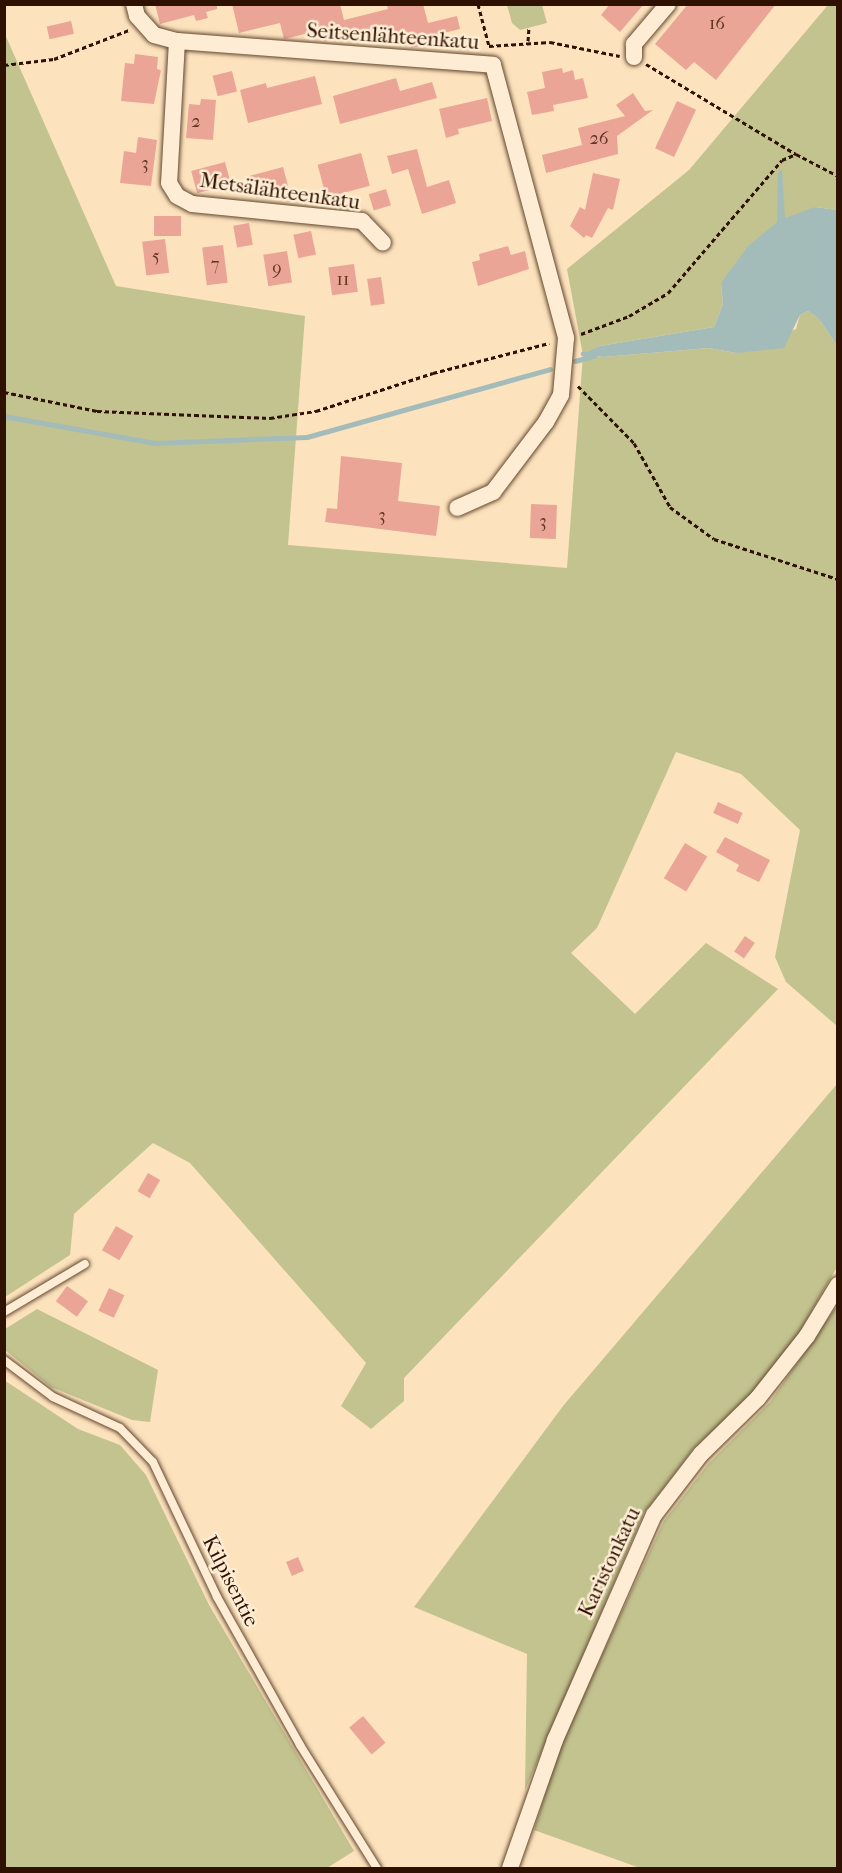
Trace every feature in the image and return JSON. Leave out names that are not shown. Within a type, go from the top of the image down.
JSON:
[{"type":"street","name":"Seitsenlähteenkatu","points":[[134,4],[154,35],[177,42],[494,65],[566,338]]},
{"type":"street","points":[[634,57],[634,44],[668,4]]},
{"type":"street","name":"Metsälähteenkatu","points":[[177,42],[169,183],[177,196],[192,204],[362,221],[383,243]]},
{"type":"street","points":[[458,508],[493,492],[561,395],[566,338]]},
{"type":"street","name":"Karistonkatu","points":[[510,1869],[555,1740],[654,1515],[701,1454],[759,1398],[807,1336],[837,1285]]},
{"type":"lane","points":[[4,1312],[85,1264]]},
{"type":"lane","name":"Kilpisentie","points":[[4,1360],[53,1397],[120,1428],[153,1462],[217,1597],[300,1745],[377,1869]]},
{"type":"path","points":[[478,4],[494,65]]},
{"type":"path","points":[[4,64],[54,59],[145,24]]},
{"type":"path","points":[[528,41],[529,28]]},
{"type":"path","points":[[489,46],[528,41],[634,57],[837,177]]},
{"type":"path","points":[[4,392],[97,411],[270,418],[316,411],[433,373],[566,338],[629,316],[668,293],[772,169],[796,154]]},
{"type":"path","points":[[562,369],[634,443],[670,507],[714,539],[837,579]]},
{"type":"green space","points":[[507,5],[542,5],[547,23],[520,30],[512,23]]},
{"type":"green space","points":[[828,5],[837,5],[837,210],[815,207],[721,283],[723,304],[714,327],[600,346],[585,355],[603,357],[709,348],[736,353],[796,329],[800,315],[808,311],[819,319],[837,346],[837,1026],[786,982],[775,957],[800,830],[741,774],[676,752],[597,928],[571,953],[635,1014],[706,943],[778,989],[404,1378],[404,1401],[371,1429],[341,1406],[366,1363],[190,1163],[153,1143],[74,1214],[70,1255],[5,1297],[4,32],[116,286],[305,316],[288,545],[567,568],[583,355],[567,269],[689,170]]},
{"type":"green space","points":[[837,1084],[837,1267],[795,1340],[751,1396],[694,1448],[644,1513],[525,1790],[527,1654],[414,1607],[563,1406]]},
{"type":"green space","points":[[837,1306],[837,1868],[640,1868],[534,1830],[561,1743],[664,1521],[709,1463],[770,1402]]},
{"type":"green space","points":[[37,1309],[158,1370],[150,1422],[132,1420],[51,1387],[5,1350],[5,1329]]},
{"type":"green space","points":[[4,1380],[78,1429],[120,1445],[146,1475],[209,1605],[354,1851],[327,1868],[5,1868]]},
{"type":"water","points":[[782,169],[785,218],[815,207],[837,210],[837,346],[819,319],[808,311],[800,315],[784,348],[736,353],[709,348],[603,357],[583,354],[600,346],[714,327],[723,304],[721,283],[748,246],[777,222],[778,173]]},
{"type":"building","points":[[155,4],[217,4],[217,9],[206,12],[208,18],[196,21],[194,15],[160,24]]},
{"type":"building","points":[[232,4],[340,4],[344,20],[388,9],[387,4],[423,4],[428,23],[457,16],[460,29],[431,36],[433,43],[411,48],[407,34],[369,43],[365,30],[324,41],[321,30],[284,39],[280,23],[239,33]]},
{"type":"building","points":[[610,4],[644,4],[620,32],[601,15]]},
{"type":"building","points":[[688,4],[776,4],[716,80],[694,62],[686,70],[655,44]]},
{"type":"building","points":[[71,21],[74,34],[50,39],[47,27]]},
{"type":"building","points":[[135,54],[158,57],[157,69],[161,70],[154,104],[121,101],[125,63],[134,64]]},
{"type":"building","points":[[562,68],[563,73],[573,70],[575,80],[583,78],[588,98],[553,105],[554,111],[532,115],[527,92],[545,88],[542,72]]},
{"type":"building","points":[[232,71],[237,91],[218,96],[213,76]]},
{"type":"building","points":[[315,76],[322,104],[248,123],[240,90],[266,83],[267,88]]},
{"type":"building","points":[[396,78],[400,91],[432,82],[437,98],[340,124],[333,96]]},
{"type":"building","points":[[633,93],[645,111],[653,110],[617,136],[618,154],[546,173],[542,155],[582,145],[578,128],[625,116],[616,105]]},
{"type":"building","points":[[487,98],[492,121],[458,129],[459,134],[446,138],[439,109]]},
{"type":"building","points":[[201,99],[216,100],[213,140],[186,138],[189,104],[200,105]]},
{"type":"building","points":[[677,101],[696,110],[674,157],[655,148]]},
{"type":"building","points":[[138,137],[157,140],[151,186],[120,183],[124,151],[136,153]]},
{"type":"building","points":[[417,149],[427,187],[449,180],[456,203],[422,214],[408,169],[392,174],[387,156]]},
{"type":"building","points":[[361,153],[370,186],[326,197],[318,165]]},
{"type":"building","points":[[225,162],[231,184],[197,193],[191,171]]},
{"type":"building","points":[[283,167],[289,189],[256,198],[250,176]]},
{"type":"building","points":[[593,173],[620,179],[613,210],[608,208],[592,238],[586,235],[584,238],[570,226],[580,207],[585,210]]},
{"type":"building","points":[[386,189],[391,205],[374,211],[369,194]]},
{"type":"building","points":[[154,216],[181,216],[181,236],[154,236]]},
{"type":"building","points":[[249,223],[253,245],[237,247],[233,226]]},
{"type":"building","points":[[311,231],[316,254],[298,258],[293,235]]},
{"type":"building","points":[[165,239],[169,273],[146,276],[142,242]]},
{"type":"building","points":[[223,245],[228,283],[207,285],[202,248]]},
{"type":"building","points":[[508,246],[511,255],[525,251],[529,269],[478,286],[472,262],[480,260],[479,254]]},
{"type":"building","points":[[287,251],[292,283],[268,286],[263,255]]},
{"type":"building","points":[[354,264],[358,292],[332,295],[328,268]]},
{"type":"building","points":[[381,277],[385,304],[371,306],[367,279]]},
{"type":"building","points":[[341,456],[402,463],[398,501],[440,506],[436,536],[325,522],[327,508],[337,509]]},
{"type":"building","points":[[531,504],[557,505],[556,539],[530,538]]},
{"type":"building","points":[[718,802],[743,813],[738,824],[713,813]]},
{"type":"building","points":[[725,837],[770,860],[759,882],[736,871],[739,865],[716,852]]},
{"type":"building","points":[[685,843],[707,856],[686,892],[664,878]]},
{"type":"building","points":[[745,936],[755,943],[744,958],[734,952]]},
{"type":"building","points":[[148,1173],[160,1180],[150,1198],[138,1191]]},
{"type":"building","points":[[116,1226],[133,1236],[119,1260],[102,1250]]},
{"type":"building","points":[[67,1286],[88,1301],[77,1317],[56,1301]]},
{"type":"building","points":[[109,1288],[124,1295],[114,1318],[98,1311]]},
{"type":"building","points":[[298,1557],[304,1571],[292,1576],[286,1562]]},
{"type":"building","points":[[363,1716],[385,1743],[372,1754],[349,1728]]},
{"type":"waterway","points":[[575,361],[594,356],[583,354]]},
{"type":"waterway","points":[[4,416],[155,443],[307,437],[550,369]]}]
